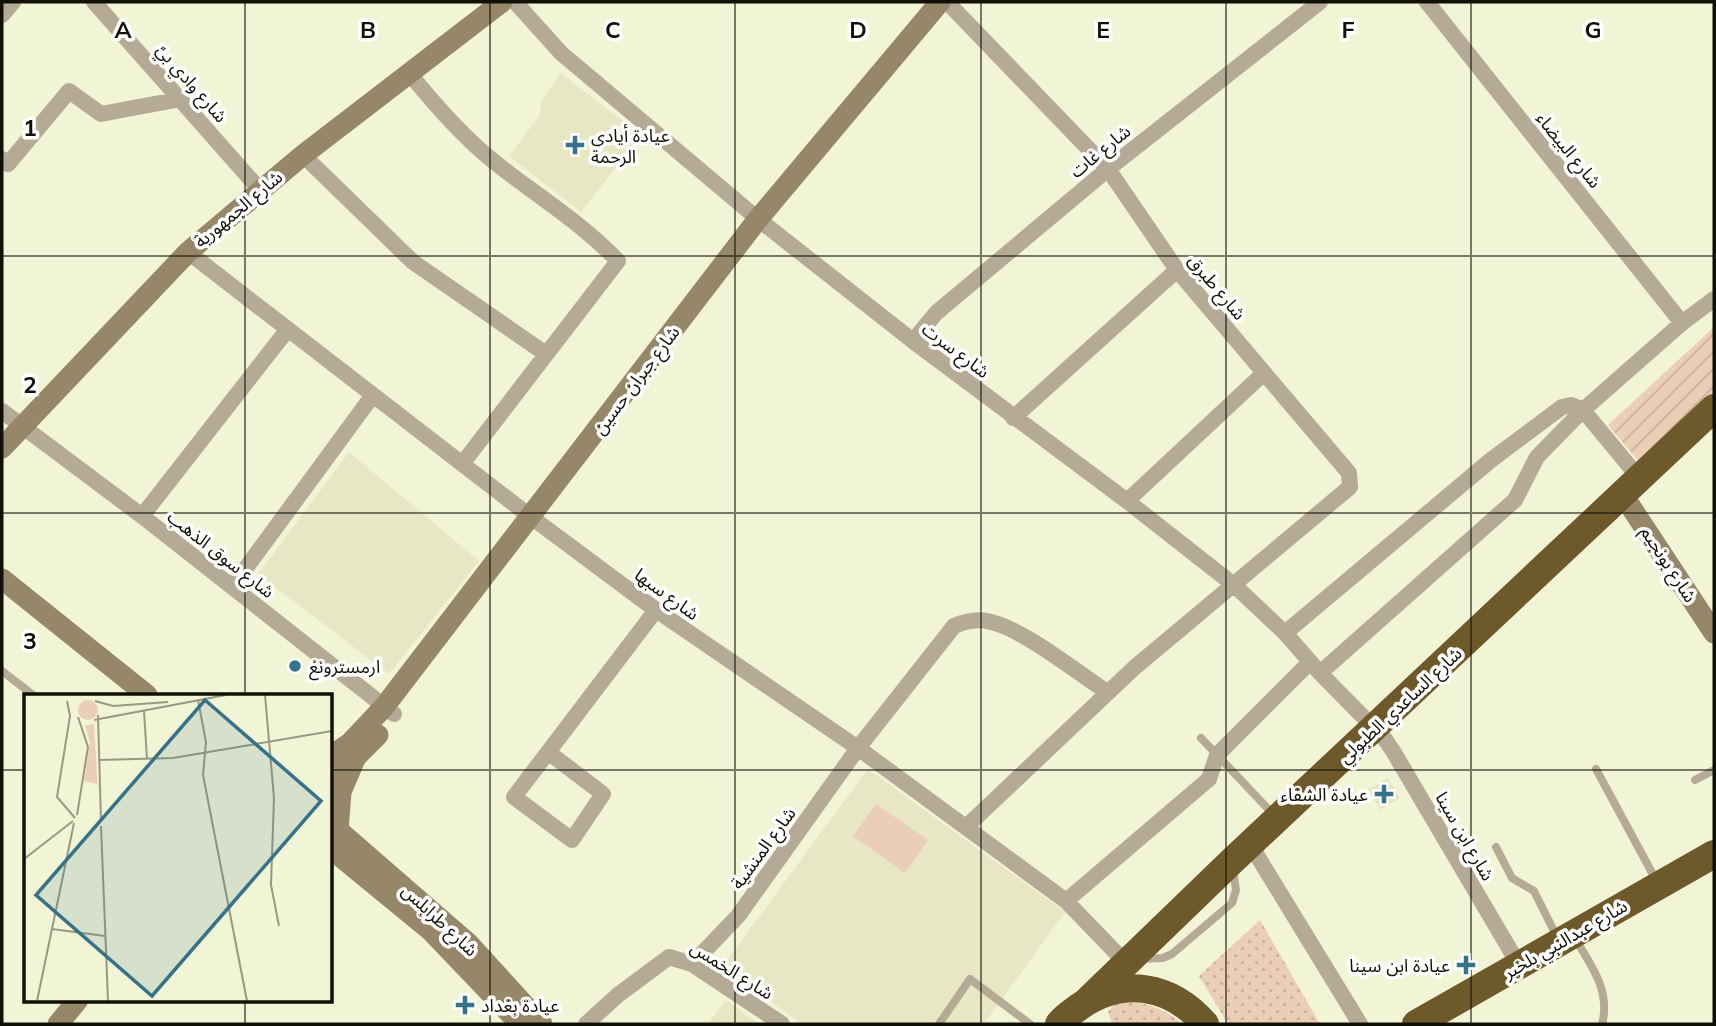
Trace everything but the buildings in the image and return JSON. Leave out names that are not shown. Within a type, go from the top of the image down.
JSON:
[{"type":"highway","name":"شارع الساعدي الطبولي","points":[[1086,1002],[1241,852],[1714,408]]},
{"type":"highway","name":"شارع عبدالنبي بلخير","points":[[1416,1024],[1659,885],[1714,857]]},
{"type":"highway","points":[[1059,1023],[1101,993],[1120,988],[1139,988],[1157,991],[1175,999],[1191,1009],[1205,1024]]},
{"type":"main road","name":"شارع الجمهورية","points":[[2,448],[188,252],[260,190],[502,2]]},
{"type":"main road","name":"شارع جبران حسين","points":[[389,710],[410,693],[445,630],[758,219],[940,2]]},
{"type":"main road","name":"شارع بونجيم","points":[[1632,487],[1714,633]]},
{"type":"main road","points":[[3,582],[146,694]]},
{"type":"main road","points":[[332,755],[389,710]]},
{"type":"main road","points":[[333,835],[341,792],[356,757],[389,710]]},
{"type":"main road","points":[[332,775],[356,757]]},
{"type":"main road","name":"شارع طرابلس","points":[[333,835],[432,931],[520,1024]]},
{"type":"main road","name":"شارع طرابلس","points":[[333,835],[469,944],[542,1024]]},
{"type":"main road","points":[[58,1024],[76,1002]]},
{"type":"street","points":[[2,15],[13,2]]},
{"type":"street","name":"شارع سرت","points":[[515,2],[561,53],[758,219],[1013,418],[1127,500],[1234,585],[1285,633],[1315,668],[1375,728]]},
{"type":"street","name":"شارع طبرق","points":[[947,2],[1108,169],[1177,270],[1349,473],[1350,487],[1234,585]]},
{"type":"street","name":"شارع غات","points":[[913,341],[936,313],[1108,169],[1320,2]]},
{"type":"street","name":"شارع البيضاء","points":[[1427,2],[1682,323]]},
{"type":"street","name":"شارع وادي بيً","points":[[96,3],[260,190]]},
{"type":"street","points":[[410,75],[443,113],[490,159],[600,243],[618,261],[461,464]]},
{"type":"street","points":[[2,159],[8,164],[69,91],[102,114],[181,99]]},
{"type":"street","points":[[303,156],[413,262],[546,354]]},
{"type":"street","name":"شارع سبها","points":[[188,252],[461,464],[656,610],[967,826],[1066,901],[1126,961]]},
{"type":"street","points":[[1013,418],[1177,270]]},
{"type":"street","points":[[1066,901],[1209,779],[1217,755],[1315,668],[1515,500],[1537,457],[1583,410],[1682,323],[1714,299]]},
{"type":"street","points":[[142,516],[288,329]]},
{"type":"street","points":[[1127,500],[1264,373]]},
{"type":"street","points":[[232,587],[373,395]]},
{"type":"street","points":[[1285,633],[1521,436],[1562,407],[1571,405],[1583,410],[1632,487]]},
{"type":"street","name":"شارع سوق الذهب","points":[[2,411],[142,516],[389,710]]},
{"type":"street","points":[[967,826],[1107,692],[1234,585]]},
{"type":"street","points":[[548,752],[603,794],[572,840],[514,797],[548,752],[656,610]]},
{"type":"street","name":"شارع المنشية","points":[[692,964],[738,916],[858,748],[954,626],[970,620],[990,621],[1011,628],[1107,692]]},
{"type":"street","name":"شارع ابن سينا","points":[[1375,728],[1393,751],[1518,965]]},
{"type":"street","points":[[1241,852],[1360,1024]]},
{"type":"street","name":"شارع الخمس","points":[[586,1024],[618,995],[669,957],[692,964],[782,1024]]},
{"type":"lane","points":[[2,671],[32,694]]},
{"type":"lane","points":[[1201,738],[1278,818]]},
{"type":"lane","points":[[1595,769],[1659,885]]},
{"type":"lane","points":[[1695,780],[1714,770]]},
{"type":"lane","points":[[1496,847],[1512,878],[1534,891],[1602,984],[1605,1014],[1602,1024]]},
{"type":"lane","points":[[939,1024],[970,979],[1030,1024]]},
{"type":"shaded area","name":"عيادة أيادي الرحمة","points":[[561,73],[641,135],[581,212],[509,156],[540,115],[541,101]]},
{"type":"shaded area","points":[[1714,327],[1714,394],[1640,463],[1608,425]]},
{"type":"shaded area","points":[[349,452],[479,561],[389,674],[258,574]]},
{"type":"shaded area","points":[[868,769],[1065,912],[984,1024],[802,1024],[722,967]]},
{"type":"shaded area","name":"عيادة الشفاء","points":[[1388,778],[1400,798],[1380,810],[1368,789]]},
{"type":"shaded area","points":[[876,804],[928,840],[905,873],[853,836]]},
{"type":"shaded area","points":[[1260,920],[1320,1024],[1228,1024],[1199,976]]},
{"type":"shaded area","points":[[726,1000],[759,1024],[708,1024]]},
{"type":"shaded area","points":[[1126,1002],[1142,1003],[1156,1008],[1182,1024],[1112,1024],[1108,1012],[1114,1005]]},
{"type":"place","name":"عيادة أيادي الرحمة","points":[[575,145]]},
{"type":"place","name":"ارمسترونغ","points":[[295,666]]},
{"type":"place","name":"عيادة الشفاء","points":[[1384,794]]},
{"type":"place","name":"عيادة ابن سينا","points":[[1466,965]]},
{"type":"place","name":"عيادة بغداد","points":[[465,1005]]}]
